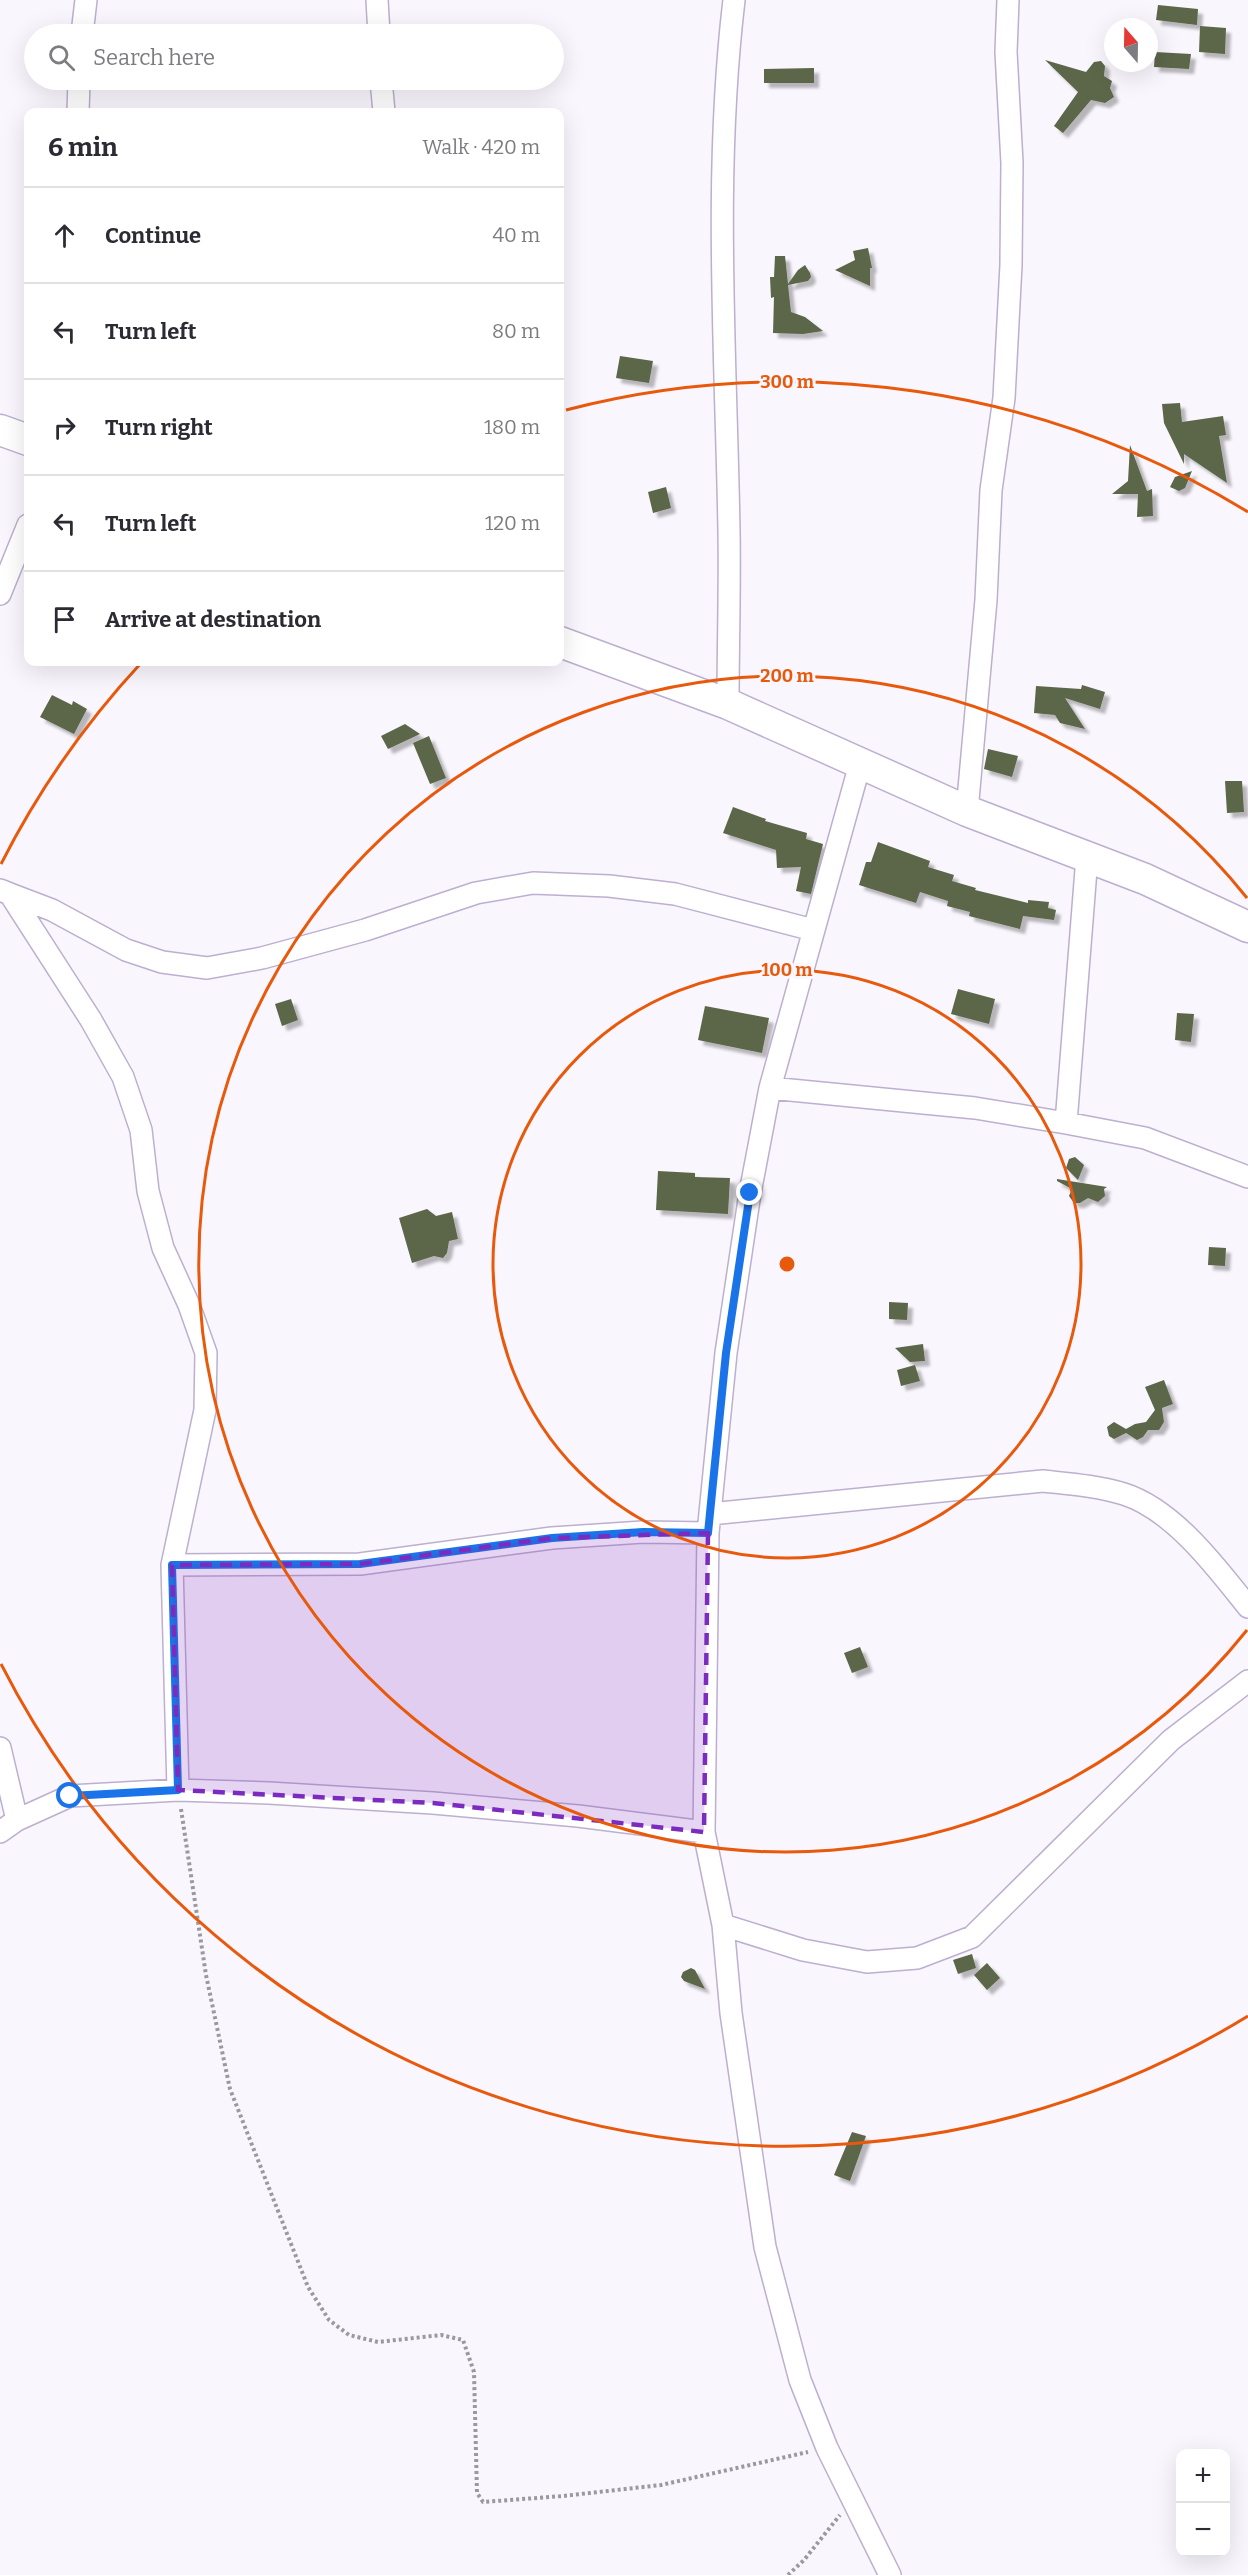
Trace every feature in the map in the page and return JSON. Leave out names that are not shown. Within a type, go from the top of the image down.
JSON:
[{"type":"main road","points":[[564,643],[728,704],[967,811],[1145,879],[1248,927]]},
{"type":"street","points":[[83,24],[86,0]]},
{"type":"street","points":[[376,0],[378,24]]},
{"type":"street","points":[[728,704],[729,533],[724,380],[723,205],[725,75],[734,0]]},
{"type":"street","points":[[967,811],[986,600],[991,490],[1004,399],[1011,265],[1012,163],[1006,52],[1008,0]]},
{"type":"street","points":[[78,108],[79,90]]},
{"type":"street","points":[[382,90],[384,108]]},
{"type":"street","points":[[0,594],[24,535]]},
{"type":"street","points":[[860,764],[770,1088],[750,1193],[726,1353],[709,1524],[704,1832],[723,1925],[731,2013],[765,2247],[800,2380],[827,2448],[890,2575]]},
{"type":"street","points":[[1066,1123],[1087,857]]},
{"type":"street","points":[[5,892],[52,910],[126,950],[162,962],[207,968],[262,958],[365,930],[476,893],[533,883],[609,886],[675,894],[813,930]]},
{"type":"street","points":[[5,892],[91,1020],[123,1077],[141,1130],[148,1191],[163,1248],[189,1305],[206,1353],[205,1410],[172,1565],[178,1790]]},
{"type":"street","points":[[770,1088],[975,1108],[1066,1123],[1145,1138],[1248,1177]]},
{"type":"street","points":[[172,1565],[360,1564],[552,1538],[643,1532],[1043,1481],[1088,1485],[1127,1495],[1169,1519],[1248,1607]]},
{"type":"street","points":[[723,1925],[803,1950],[867,1962],[917,1958],[972,1937],[1171,1740],[1248,1682]]},
{"type":"street","points":[[0,1749],[17,1820]]},
{"type":"street","points":[[0,1832],[17,1820],[70,1796],[178,1790],[269,1792],[433,1803],[578,1816],[704,1832]]},
{"type":"path","points":[[178,1790],[206,1975],[230,2089],[308,2286],[329,2320],[349,2335],[378,2342],[441,2335],[463,2340],[474,2372],[477,2493],[483,2502],[661,2485],[827,2448]]},
{"type":"path","points":[[788,2575],[804,2560],[853,2499]]},
{"type":"highlighted area","points":[[708,1533],[704,1832],[433,1803],[178,1790],[172,1565],[360,1564],[552,1538]]},
{"type":"building","points":[[1158,5],[1198,9],[1197,25],[1158,20]]},
{"type":"building","points":[[1200,26],[1226,28],[1225,54],[1199,52]]},
{"type":"building","points":[[1158,52],[1191,54],[1189,69],[1158,67]]},
{"type":"building","points":[[1045,60],[1086,72],[1094,62],[1101,61],[1104,65],[1104,76],[1112,81],[1110,88],[1114,97],[1105,103],[1091,100],[1063,133],[1054,126],[1078,92]]},
{"type":"building","points":[[814,68],[814,83],[764,83],[764,69]]},
{"type":"building","points":[[868,248],[872,268],[870,268],[870,286],[835,270],[855,260],[853,251]]},
{"type":"building","points":[[775,256],[785,256],[788,284],[798,270],[805,265],[811,277],[808,281],[788,285],[791,312],[805,317],[823,331],[803,334],[773,333],[774,297],[771,298],[770,277],[774,277]]},
{"type":"building","points":[[620,356],[653,361],[649,383],[616,378]]},
{"type":"building","points":[[1180,403],[1182,422],[1223,416],[1226,435],[1219,436],[1227,483],[1184,454],[1184,464],[1164,423],[1162,404]]},
{"type":"building","points":[[1130,445],[1147,491],[1152,489],[1153,516],[1137,517],[1138,494],[1112,494],[1128,481]]},
{"type":"building","points":[[1192,471],[1185,488],[1179,491],[1170,487],[1175,477]]},
{"type":"building","points":[[666,487],[671,508],[653,513],[648,492]]},
{"type":"building","points":[[1082,685],[1105,692],[1100,709],[1065,698],[1085,729],[1060,723],[1055,715],[1034,713],[1036,686],[1081,689]]},
{"type":"building","points":[[52,695],[72,705],[73,701],[87,709],[74,734],[40,717]]},
{"type":"building","points":[[405,724],[420,734],[388,749],[381,736]]},
{"type":"building","points":[[429,736],[446,778],[430,784],[413,743]]},
{"type":"building","points":[[988,749],[1018,756],[1012,777],[984,769]]},
{"type":"building","points":[[1225,781],[1242,781],[1244,812],[1227,813]]},
{"type":"building","points":[[733,807],[766,819],[765,821],[807,833],[806,839],[823,844],[811,894],[796,891],[801,867],[777,868],[776,850],[723,833]]},
{"type":"building","points":[[878,842],[930,861],[928,867],[954,875],[952,881],[976,888],[975,890],[1028,903],[1028,900],[1049,902],[1048,908],[1056,910],[1054,920],[1023,916],[1020,929],[969,916],[970,912],[947,906],[948,901],[920,892],[916,903],[859,885],[866,862],[871,862]]},
{"type":"building","points":[[958,989],[995,999],[989,1024],[951,1014]]},
{"type":"building","points":[[291,999],[298,1020],[282,1026],[275,1004]]},
{"type":"building","points":[[705,1006],[769,1018],[762,1053],[698,1040]]},
{"type":"building","points":[[1177,1013],[1194,1014],[1191,1042],[1175,1040]]},
{"type":"building","points":[[1075,1157],[1084,1165],[1078,1180],[1066,1168],[1069,1159]]},
{"type":"building","points":[[658,1171],[695,1173],[695,1177],[730,1178],[728,1214],[656,1210]]},
{"type":"building","points":[[1057,1179],[1107,1187],[1104,1189],[1105,1196],[1098,1202],[1088,1198],[1080,1203],[1074,1203],[1069,1196],[1072,1189]]},
{"type":"building","points":[[427,1209],[436,1216],[452,1212],[458,1239],[449,1241],[447,1253],[443,1258],[434,1256],[412,1263],[399,1218]]},
{"type":"building","points":[[1209,1247],[1226,1248],[1225,1266],[1208,1265]]},
{"type":"building","points":[[889,1302],[908,1303],[907,1320],[889,1319]]},
{"type":"building","points":[[923,1344],[925,1361],[910,1362],[895,1348]]},
{"type":"building","points":[[915,1365],[920,1381],[901,1386],[897,1370]]},
{"type":"building","points":[[1164,1380],[1173,1404],[1162,1408],[1164,1422],[1159,1430],[1148,1430],[1143,1437],[1137,1440],[1126,1433],[1114,1439],[1109,1436],[1107,1427],[1114,1422],[1126,1429],[1146,1422],[1155,1410],[1145,1387]]},
{"type":"building","points":[[860,1647],[868,1667],[852,1673],[844,1653]]},
{"type":"building","points":[[972,1954],[976,1968],[958,1974],[953,1960]]},
{"type":"building","points":[[987,1963],[1000,1978],[987,1990],[974,1975]]},
{"type":"building","points":[[691,1968],[695,1970],[705,1989],[684,1981],[681,1977],[683,1972]]},
{"type":"building","points":[[852,2132],[866,2136],[850,2181],[834,2175]]},
{"type":"route","points":[[70,1796],[178,1790],[172,1565],[360,1564],[552,1538],[643,1532],[708,1533],[716,1434],[726,1353],[750,1193]]}]
